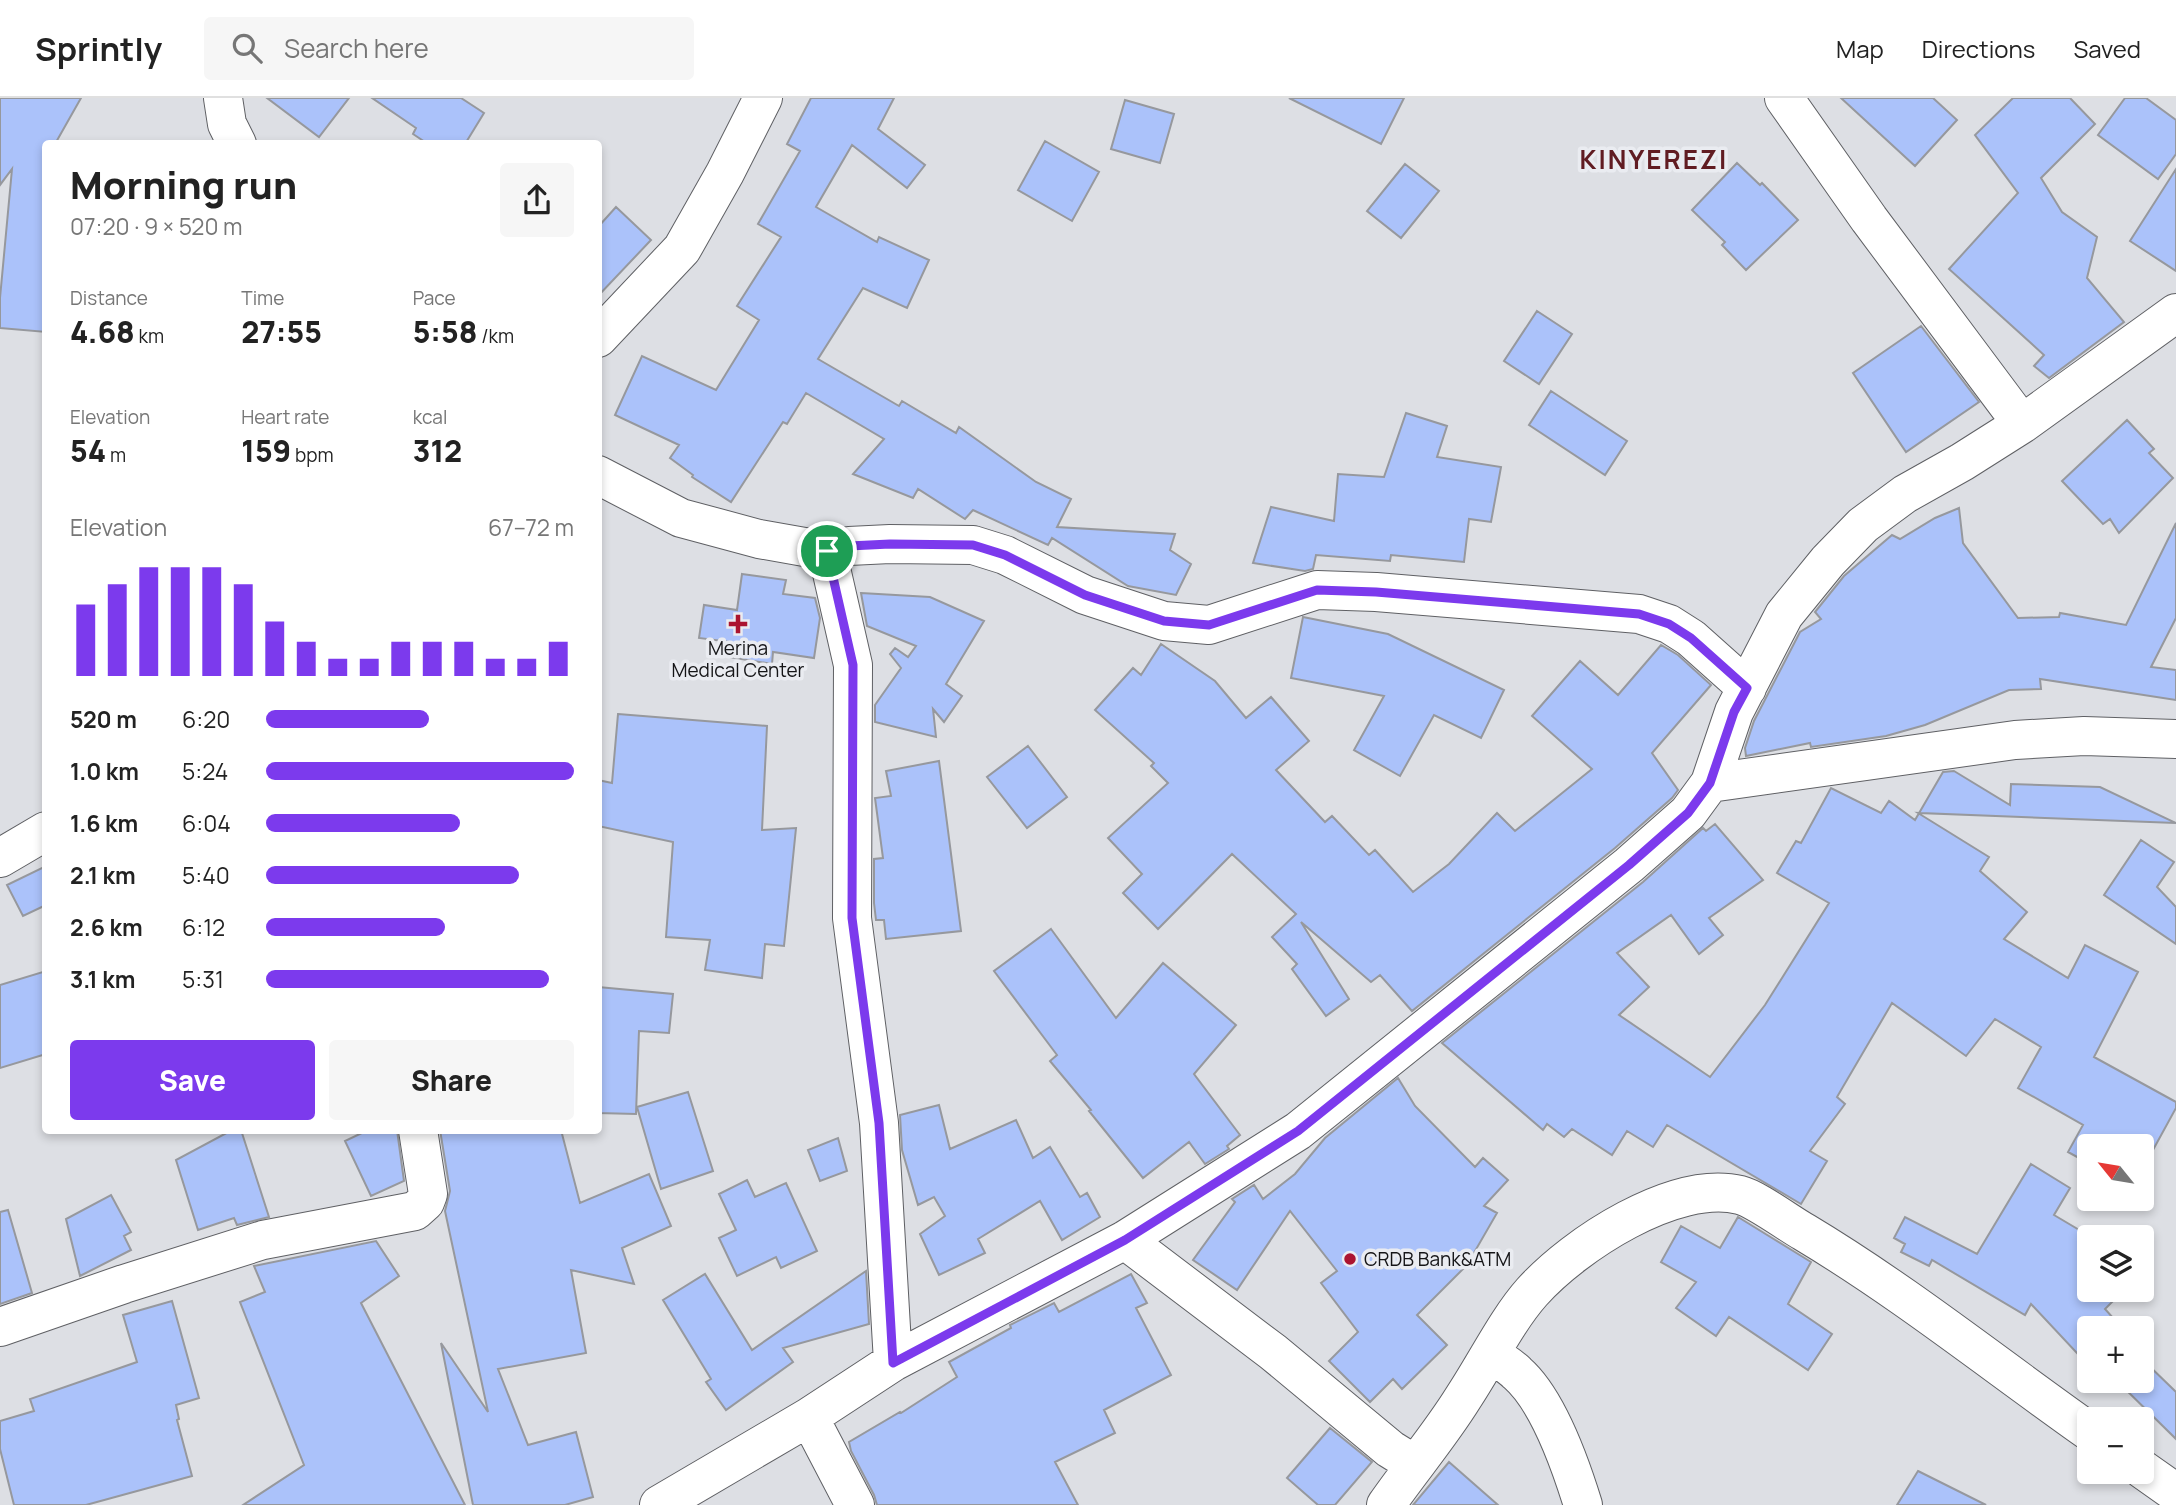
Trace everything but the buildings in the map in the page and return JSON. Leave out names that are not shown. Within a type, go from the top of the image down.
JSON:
[{"type":"street","points":[[223,98],[227,124],[235,140]]},
{"type":"street","points":[[602,334],[682,249],[763,98]]},
{"type":"street","points":[[1784,98],[1869,219],[2022,424]]},
{"type":"street","points":[[659,1505],[809,1417],[893,1363],[1125,1240],[1298,1131],[1629,865],[1688,813],[1710,783],[1734,712],[1784,615],[1828,561],[1863,525],[1905,494],[2022,424],[2176,313]]},
{"type":"street","points":[[602,477],[681,518],[759,539],[827,551],[849,546],[890,544],[973,545],[1005,555],[1085,595],[1164,621],[1209,625],[1317,590],[1376,592],[1639,614],[1669,624],[1691,638],[1747,688]]},
{"type":"street","points":[[827,551],[853,665],[852,918],[879,1123],[893,1363]]},
{"type":"street","points":[[1710,783],[2015,740],[2084,736],[2176,739]]},
{"type":"street","points":[[0,858],[42,833]]},
{"type":"street","points":[[0,1327],[263,1240],[415,1211],[425,1202],[428,1194],[419,1134]]},
{"type":"street","points":[[1386,1505],[1462,1400],[1531,1293],[1564,1261],[1603,1234],[1662,1204],[1706,1192],[1742,1195],[1827,1246],[2077,1423]]},
{"type":"street","points":[[1125,1240],[1273,1352],[1390,1449],[1414,1464]]},
{"type":"street","points":[[1491,1353],[1519,1374],[1540,1403],[1568,1456],[1583,1505]]},
{"type":"street","points":[[809,1417],[855,1505]]},
{"type":"street","points":[[2154,1477],[2176,1493]]},
{"type":"place","name":"Merina Medical Center","points":[[738,624]]},
{"type":"place","name":"CRDB Bank&ATM","points":[[1350,1259]]},
{"type":"district","name":"KINYEREZI","points":[[1654,160]]},
{"type":"route","points":[[890,544],[973,545],[1005,555],[1085,595],[1164,621],[1209,625],[1317,590],[1376,592],[1639,614],[1669,624],[1691,638],[1747,688],[1734,712],[1710,783],[1688,813],[1629,865],[1298,1131],[1125,1240],[893,1363],[879,1123],[852,918],[853,665],[827,551],[849,546],[890,544]]}]
